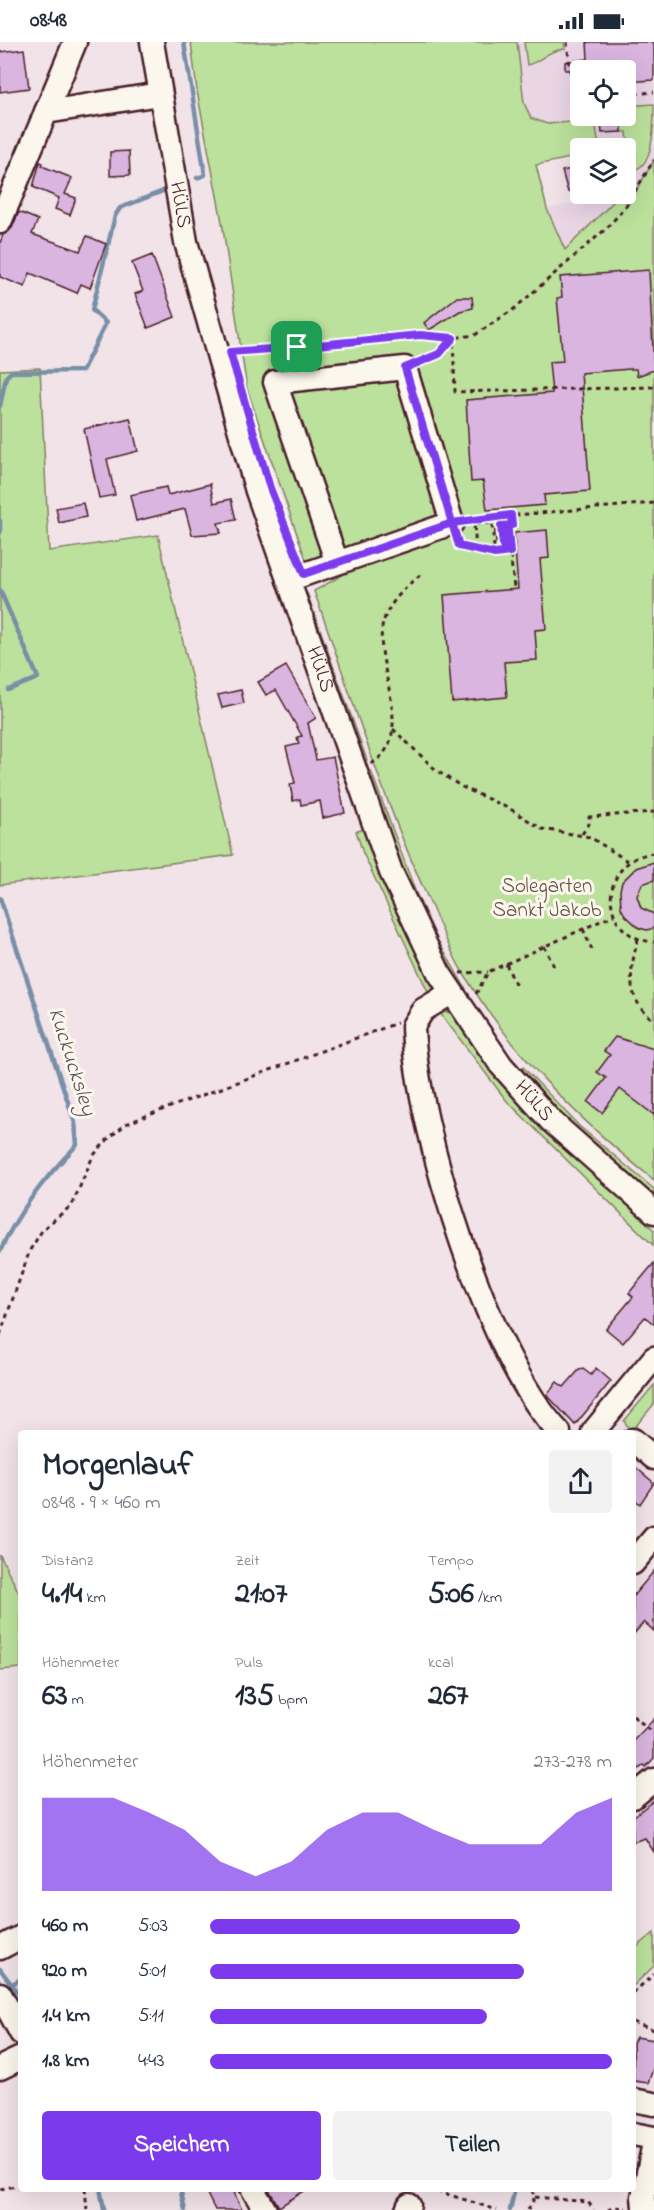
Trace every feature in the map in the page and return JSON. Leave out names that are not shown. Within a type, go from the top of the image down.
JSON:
[{"type":"street","points":[[0,222],[75,42]]},
{"type":"street","name":"HÜLS","points":[[152,42],[186,242],[257,491],[391,872],[426,949],[461,984],[501,1065],[525,1094],[582,1151],[654,1212]]},
{"type":"street","points":[[46,112],[160,93]]},
{"type":"street","points":[[288,580],[452,523],[405,368],[275,382],[337,562]]},
{"type":"street","points":[[461,984],[417,1017],[413,1026],[428,1121],[451,1206],[487,1306],[513,1363],[538,1404],[558,1430]]},
{"type":"street","points":[[616,1430],[599,1425],[654,1358]]},
{"type":"street","points":[[636,1443],[654,1458]]},
{"type":"street","points":[[636,1559],[654,1538]]},
{"type":"street","points":[[636,1795],[654,1780]]},
{"type":"street","points":[[0,1948],[18,1938]]},
{"type":"street","points":[[0,1994],[18,2027]]},
{"type":"street","points":[[0,2068],[18,2059]]},
{"type":"street","points":[[636,2101],[654,2104]]},
{"type":"street","points":[[636,2135],[654,2138]]},
{"type":"street","points":[[649,2210],[644,2207],[643,2198],[654,2143]]},
{"type":"street","points":[[254,2192],[265,2210]]},
{"type":"path","points":[[567,42],[570,68]]},
{"type":"path","points":[[636,94],[654,92]]},
{"type":"path","points":[[230,352],[420,335],[453,338],[475,335],[514,309],[607,228],[626,206],[654,160]]},
{"type":"path","points":[[405,368],[439,354],[453,338]]},
{"type":"path","points":[[453,338],[455,392],[654,387]]},
{"type":"path","points":[[510,552],[495,554],[459,546],[452,523],[511,515],[654,503]]},
{"type":"path","points":[[476,549],[474,524],[492,523],[494,546],[497,546],[495,527],[512,525],[511,515]]},
{"type":"path","points":[[501,526],[503,546],[506,546],[505,530],[508,530],[514,589]]},
{"type":"path","points":[[371,764],[385,753],[393,729],[383,650],[383,623],[396,599],[420,575]]},
{"type":"path","points":[[393,729],[437,771],[462,787],[513,810],[542,829],[582,834],[601,842],[629,862]]},
{"type":"path","points":[[367,752],[375,775]]},
{"type":"path","points":[[582,834],[589,824],[589,818],[654,812]]},
{"type":"path","points":[[654,853],[644,854],[629,862],[619,873],[612,889],[614,915],[622,928],[638,939],[654,942]]},
{"type":"path","points":[[461,984],[614,915]]},
{"type":"path","points":[[583,929],[593,952]]},
{"type":"path","points":[[638,939],[631,967],[631,983],[638,1004],[654,1020]]},
{"type":"path","points":[[544,946],[555,969]]},
{"type":"path","points":[[454,964],[461,984],[475,996],[488,972]]},
{"type":"path","points":[[506,964],[516,986]]},
{"type":"path","points":[[0,1335],[30,1250],[43,1229],[72,1205],[93,1156],[109,1137],[126,1124],[417,1017]]},
{"type":"path","points":[[636,1718],[654,1733]]},
{"type":"path","points":[[636,1991],[654,1974]]},
{"type":"path","points":[[636,2023],[654,2030]]},
{"type":"path","points":[[0,2189],[18,2186]]},
{"type":"path","points":[[85,2192],[87,2210]]},
{"type":"path","points":[[441,2192],[497,2210]]},
{"type":"path","points":[[528,2210],[534,2197],[532,2192]]},
{"type":"path","points":[[534,2197],[588,2202],[594,2210]]},
{"type":"shaded area","points":[[510,42],[654,42],[654,288],[625,204],[636,204],[636,138],[570,138],[570,158],[536,165]]},
{"type":"shaded area","points":[[570,204],[611,204],[565,251],[547,209]]},
{"type":"green space","name":"Solegarten Sankt Jakob","points":[[191,42],[517,42],[524,103],[531,118],[547,124],[570,122],[570,126],[596,126],[598,138],[570,138],[570,158],[536,165],[547,209],[565,250],[611,204],[626,204],[627,206],[636,204],[636,191],[654,160],[654,1180],[573,1109],[525,1058],[503,1030],[462,971],[414,867],[369,750],[314,591],[346,573],[309,569],[247,389],[222,222],[197,91]]},
{"type":"green space","points":[[524,42],[564,42],[565,49],[553,52],[527,65]]},
{"type":"green space","points":[[654,104],[650,151],[642,165],[636,169],[636,138],[628,138],[627,132],[622,132],[622,126],[636,126],[636,105]]},
{"type":"green space","points":[[40,368],[49,551],[158,535],[233,855],[0,885],[0,370]]},
{"type":"green space","points":[[307,593],[367,760],[363,765],[306,600]]},
{"type":"green space","points":[[365,770],[371,771],[416,893],[438,941],[466,989],[464,995],[410,894]]},
{"type":"green space","points":[[367,829],[432,977],[434,986],[430,996],[363,853],[356,831]]},
{"type":"green space","points":[[437,1009],[454,1014],[546,1128],[654,1230],[653,1245],[506,1100]]},
{"type":"green space","points":[[523,1067],[579,1126],[654,1189],[654,1195],[574,1129],[522,1075]]},
{"type":"green space","points":[[654,1385],[654,1404],[633,1430],[630,1430],[624,1421]]},
{"type":"green space","points":[[0,1555],[18,1591],[18,1668],[0,1670]]},
{"type":"green space","points":[[654,1933],[654,1966],[636,1983],[636,1948]]},
{"type":"building","points":[[587,42],[654,42],[654,80],[636,81],[636,60],[580,60],[588,59]]},
{"type":"building","points":[[24,49],[29,88],[0,92],[0,52]]},
{"type":"building","points":[[570,61],[570,70],[565,70],[565,62]]},
{"type":"building","points":[[601,126],[622,126],[622,132],[602,133]]},
{"type":"building","points":[[129,151],[130,175],[110,176],[110,152]]},
{"type":"building","points":[[40,162],[43,163],[42,166],[72,178],[65,194],[76,198],[70,215],[55,209],[59,198],[33,187]]},
{"type":"building","points":[[570,169],[570,192],[568,192],[562,171]]},
{"type":"building","points":[[19,212],[38,220],[32,234],[80,251],[87,236],[106,244],[90,288],[81,284],[77,293],[30,273],[25,287],[0,277],[0,243],[3,235],[12,228]]},
{"type":"building","points":[[152,255],[175,317],[148,328],[135,294],[143,291],[132,263]]},
{"type":"building","points":[[649,270],[654,370],[637,376],[636,369],[581,373],[590,491],[544,495],[545,505],[487,510],[483,481],[471,482],[466,400],[552,393],[549,362],[563,361],[557,298],[562,297],[560,277]]},
{"type":"building","points":[[457,297],[472,297],[473,308],[460,311],[429,330],[424,323]]},
{"type":"building","points":[[130,418],[138,451],[107,459],[115,495],[99,498],[84,429]]},
{"type":"building","points":[[210,484],[214,503],[231,499],[236,520],[218,523],[221,533],[192,535],[185,509],[136,521],[130,495],[166,487],[168,495]]},
{"type":"building","points":[[83,503],[86,517],[59,523],[56,508]]},
{"type":"building","points":[[547,530],[549,558],[540,559],[546,629],[535,630],[537,660],[504,662],[507,697],[452,702],[444,595],[518,589],[514,533]]},
{"type":"building","points":[[286,666],[316,718],[308,723],[316,760],[333,757],[345,813],[323,818],[320,801],[301,805],[300,799],[293,801],[290,784],[295,783],[286,747],[299,744],[297,737],[302,736],[276,690],[266,695],[258,682]]},
{"type":"building","points":[[241,690],[244,703],[222,708],[218,695]]},
{"type":"building","points":[[654,862],[654,880],[642,884],[637,896],[641,908],[654,914],[654,928],[647,930],[639,928],[625,915],[621,908],[620,890],[622,882],[636,868]]},
{"type":"building","points":[[615,1037],[654,1049],[654,1115],[620,1089],[602,1113],[588,1102],[606,1078],[597,1072],[610,1055],[604,1051]]},
{"type":"building","points":[[654,1263],[654,1324],[645,1317],[623,1343],[606,1329],[633,1297],[629,1293]]},
{"type":"building","points":[[596,1368],[611,1381],[575,1425],[547,1395],[557,1382],[564,1387],[579,1370],[583,1369],[591,1375]]},
{"type":"building","points":[[636,1468],[654,1483],[640,1504],[636,1501]]},
{"type":"building","points":[[654,1571],[654,1631],[644,1622],[636,1631],[636,1592]]},
{"type":"building","points":[[654,1719],[654,1758],[646,1767],[644,1765],[636,1772],[636,1738]]},
{"type":"building","points":[[654,1800],[654,1852],[645,1838],[636,1841],[636,1815]]},
{"type":"building","points":[[636,2037],[654,2040],[654,2066],[648,2083],[636,2081]]},
{"type":"building","points":[[206,2192],[234,2192],[242,2210],[215,2210]]},
{"type":"building","points":[[270,2192],[303,2192],[279,2207]]},
{"type":"waterway","name":"Kuckucksley","points":[[184,42],[205,175],[197,178]]},
{"type":"waterway","name":"Kuckucksley","points":[[0,406],[6,377],[11,372],[82,371],[106,323],[92,310],[115,216],[120,208],[163,191]]},
{"type":"waterway","name":"Kuckucksley","points":[[0,521],[0,533]]},
{"type":"waterway","name":"Kuckucksley","points":[[0,590],[38,678],[8,690]]},
{"type":"waterway","name":"Kuckucksley","points":[[0,898],[75,1123],[77,1145],[34,1195],[0,1251]]},
{"type":"waterway","name":"Kuckucksley","points":[[0,1969],[18,1993]]},
{"type":"waterway","points":[[12,1984],[18,1981]]},
{"type":"waterway","name":"Kuckucksley","points":[[101,2192],[104,2210]]},
{"type":"waterway","points":[[181,2192],[185,2210]]},
{"type":"waterway","points":[[510,2210],[514,2192]]},
{"type":"route","points":[[297,347],[230,352],[270,488],[304,574],[452,523],[459,546],[495,554],[510,552],[508,530],[505,530],[506,546],[503,546],[501,526],[512,525],[511,515],[464,519],[452,523],[405,368],[439,354],[453,338],[420,335],[297,347]]}]
